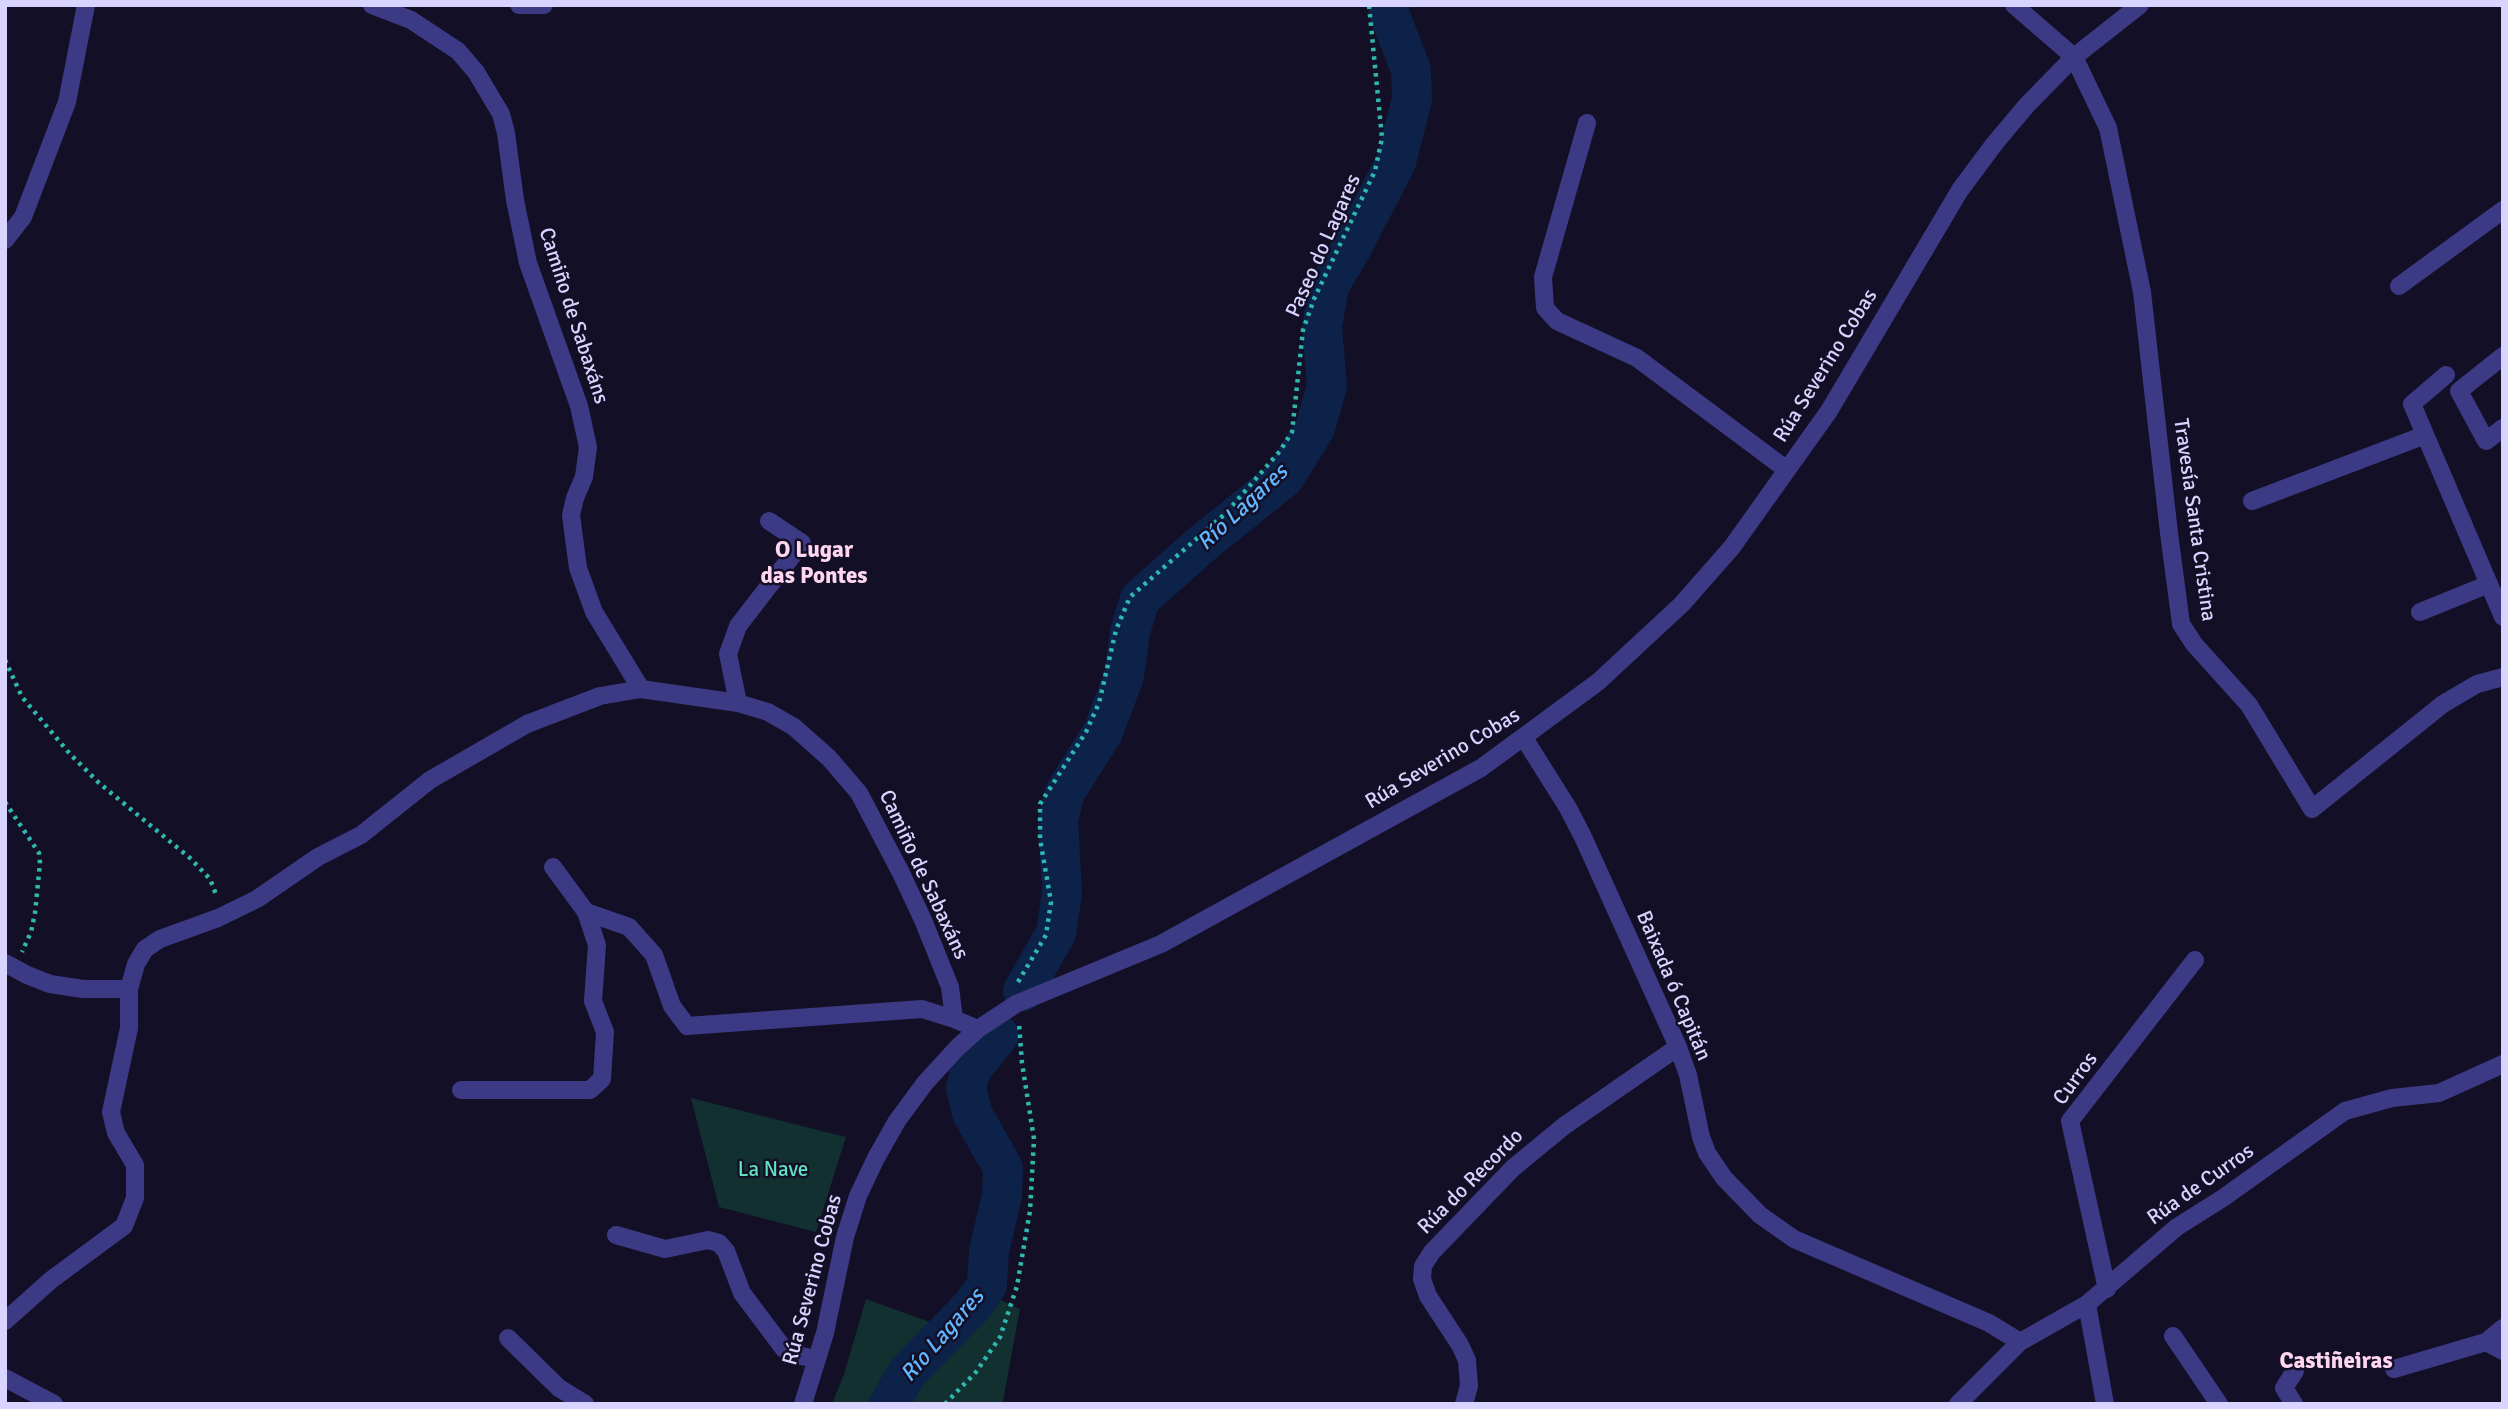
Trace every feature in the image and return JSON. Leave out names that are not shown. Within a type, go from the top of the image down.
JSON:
[{"type":"street","points":[[5,240],[23,217],[67,102],[86,5]]},
{"type":"street","name":"Camiño de Sabaxáns","points":[[372,5],[411,20],[458,51],[482,79],[501,114],[528,263],[579,406],[588,447],[584,477],[571,515],[578,568],[593,612],[641,689]]},
{"type":"street","points":[[519,5],[544,5]]},
{"type":"street","points":[[2014,5],[2074,58]]},
{"type":"street","name":"Rúa Severino Cobas","points":[[803,1404],[825,1333],[836,1269],[858,1196],[897,1122],[925,1083],[957,1048],[978,1029],[1016,1004],[1161,944],[1481,768],[1598,682],[1682,604],[1731,547],[1829,411],[1960,190],[1995,143],[2027,105],[2074,58],[2140,5]]},
{"type":"street","name":"Travesía Santa Cristina","points":[[2074,58],[2108,128],[2142,292],[2181,624],[2194,644],[2249,705],[2312,809],[2443,704],[2477,684],[2503,677]]},
{"type":"street","points":[[1587,123],[1543,276],[1545,308],[1557,321],[1637,358],[1787,470]]},
{"type":"street","points":[[2399,286],[2503,210]]},
{"type":"street","points":[[2503,356],[2459,391],[2486,441],[2503,428]]},
{"type":"street","points":[[2446,375],[2412,404],[2503,617]]},
{"type":"street","points":[[2252,502],[2425,435]]},
{"type":"street","points":[[738,703],[728,654],[738,626],[802,543],[769,520]]},
{"type":"street","points":[[2420,612],[2489,584]]},
{"type":"street","name":"Camiño de Sabaxáns","points":[[5,1321],[51,1280],[124,1226],[135,1198],[135,1166],[116,1133],[111,1112],[130,1028],[130,989],[136,964],[145,949],[160,939],[218,918],[257,899],[318,857],[361,835],[430,780],[527,724],[600,696],[641,689],[738,703],[768,712],[794,727],[829,758],[859,793],[923,919],[950,987],[954,1019]]},
{"type":"street","name":"Baixada ó Capitán","points":[[1524,738],[1576,823],[1678,1047],[1688,1075],[1697,1122],[1707,1153],[1724,1178],[1777,1229],[1811,1248],[1989,1323],[2020,1342]]},
{"type":"street","points":[[461,1090],[590,1090],[602,1079],[605,1032],[593,1001],[597,945],[586,912],[553,867]]},
{"type":"street","points":[[586,912],[629,927],[654,955],[672,1006],[687,1026],[922,1009],[978,1029]]},
{"type":"street","name":"Curros","points":[[2107,1289],[2070,1121],[2195,960]]},
{"type":"street","points":[[9,965],[50,985],[83,989],[130,989]]},
{"type":"street","name":"Rúa do Recordo","points":[[1464,1404],[1469,1386],[1467,1360],[1428,1296],[1422,1279],[1423,1266],[1432,1252],[1513,1168],[1564,1126],[1678,1047]]},
{"type":"street","name":"Rúa de Curros","points":[[1958,1404],[2020,1342],[2087,1304],[2177,1227],[2223,1198],[2345,1111],[2392,1098],[2438,1093],[2503,1065]]},
{"type":"street","points":[[616,1235],[665,1249],[708,1240],[719,1243],[726,1251],[742,1293],[784,1349],[796,1355],[817,1359]]},
{"type":"street","points":[[2087,1304],[2105,1404]]},
{"type":"street","points":[[2394,1369],[2486,1342],[2503,1328]]},
{"type":"street","points":[[2173,1336],[2218,1404]]},
{"type":"street","points":[[508,1338],[559,1388],[585,1404]]},
{"type":"street","points":[[2486,1342],[2503,1351]]},
{"type":"street","points":[[2294,1404],[2284,1388],[2295,1371]]},
{"type":"street","points":[[5,1378],[54,1404]]},
{"type":"path","name":"Paseo do Lagares","points":[[1013,990],[1046,935],[1051,902],[1040,839],[1040,804],[1086,732],[1099,703],[1116,630],[1130,597],[1226,513],[1292,432],[1303,330],[1314,299],[1375,171],[1382,138],[1369,5]]},
{"type":"path","points":[[5,660],[22,697],[81,766],[190,858],[210,879],[220,905],[218,918]]},
{"type":"path","points":[[5,802],[39,853],[40,863],[36,913],[31,932],[9,965]]},
{"type":"path","points":[[946,1404],[976,1372],[1000,1337],[1017,1286],[1030,1211],[1034,1139],[1022,1063],[1019,1022]]},
{"type":"green space","name":"La Nave","points":[[691,1098],[846,1137],[816,1232],[719,1207]]},
{"type":"green space","points":[[964,1283],[1020,1309],[1003,1401],[1006,1404],[832,1404],[844,1374],[866,1299],[935,1324]]},
{"type":"waterway","name":"Río Lagares","points":[[1023,991],[1056,933],[1062,893],[1058,820],[1065,792],[1103,732],[1124,676],[1130,632],[1140,599],[1203,543],[1284,478],[1315,428],[1327,386],[1322,327],[1329,286],[1396,162],[1412,99],[1411,70],[1389,13],[1389,5]]},
{"type":"waterway","name":"Río Lagares","points":[[889,1404],[907,1373],[975,1303],[987,1285],[989,1251],[1002,1196],[1003,1168],[972,1113],[966,1088],[970,1071],[999,1035]]},
{"type":"district","name":"O Lugar das Pontes","points":[[814,564]]},
{"type":"district","name":"Castiñeiras","points":[[2336,1362]]}]
